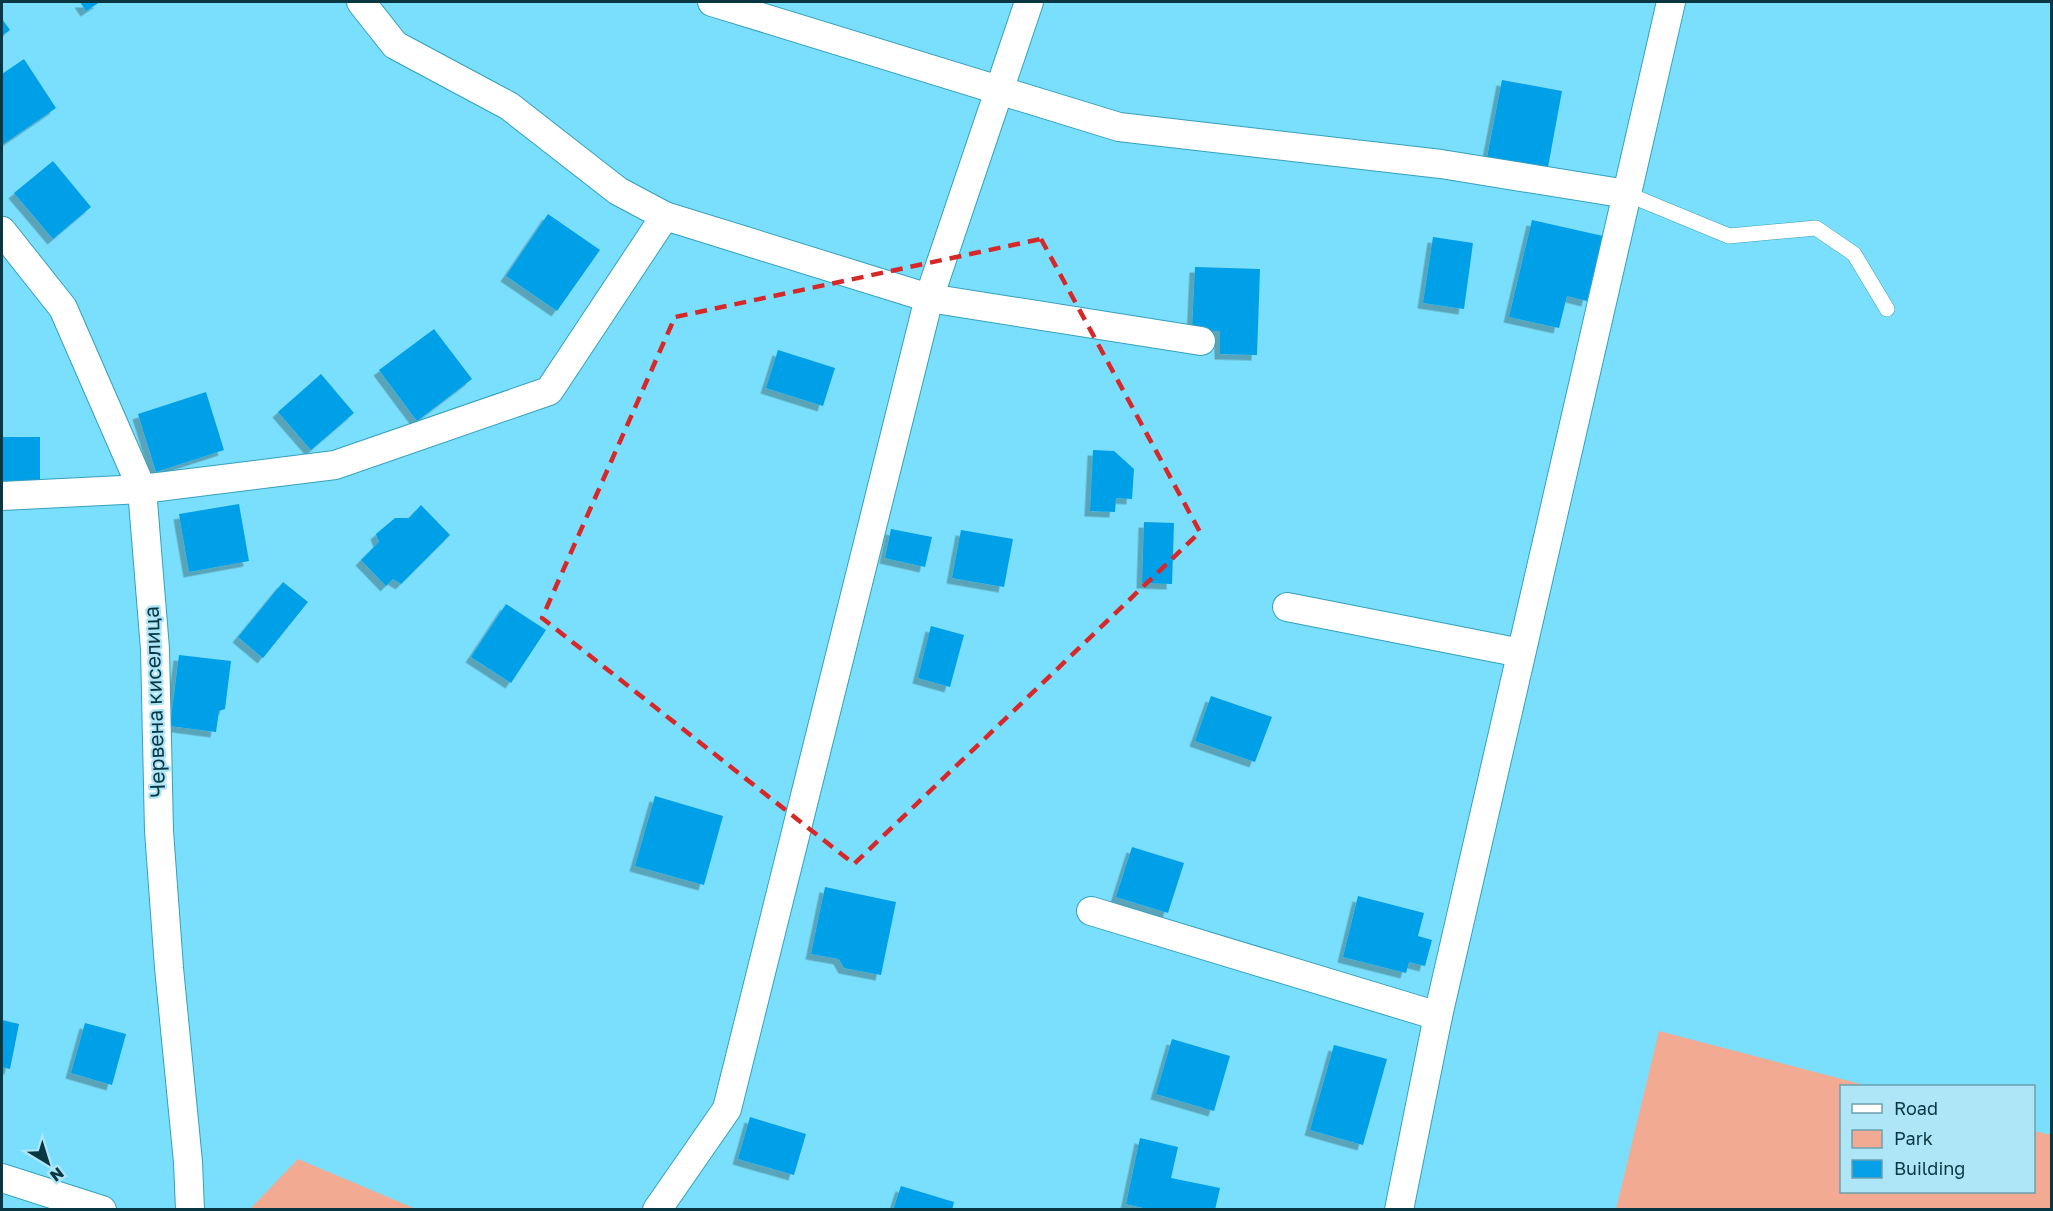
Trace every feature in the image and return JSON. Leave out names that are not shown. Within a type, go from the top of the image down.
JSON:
[{"type":"street","points":[[361,2],[395,45],[509,106],[618,191],[665,216],[929,298],[1201,341]]},
{"type":"street","points":[[712,2],[1119,127],[1441,164],[1627,194]]},
{"type":"street","points":[[657,1209],[727,1109],[929,298],[1029,2]]},
{"type":"street","points":[[1399,1209],[1438,1016],[1671,2]]},
{"type":"street","points":[[2,496],[142,489],[335,465],[549,391],[665,216]]},
{"type":"street","name":"Червена киселица","points":[[2,231],[63,308],[142,489],[155,649],[159,831],[169,969],[188,1162],[190,1209]]},
{"type":"street","points":[[1287,607],[1521,653]]},
{"type":"street","points":[[1091,911],[1438,1016]]},
{"type":"street","points":[[2,1178],[102,1209]]},
{"type":"lane","points":[[1627,194],[1729,236],[1816,228],[1854,254],[1887,309]]},
{"type":"highlighted area","points":[[1041,239],[1200,532],[854,864],[542,618],[675,317]]},
{"type":"green space","points":[[1659,1031],[1864,1085],[1840,1085],[1840,1193],[2035,1193],[2035,1131],[2051,1135],[2051,1209],[1616,1209]]},
{"type":"green space","points":[[298,1159],[416,1209],[250,1209]]},
{"type":"building","points":[[80,2],[100,2],[86,11]]},
{"type":"building","points":[[2,19],[10,30],[2,36]]},
{"type":"building","points":[[24,59],[56,108],[2,145],[2,74]]},
{"type":"building","points":[[1502,80],[1562,91],[1546,178],[1485,168]]},
{"type":"building","points":[[53,161],[91,207],[53,239],[14,193]]},
{"type":"building","points":[[548,214],[600,250],[557,311],[506,276]]},
{"type":"building","points":[[1532,220],[1603,236],[1587,301],[1567,296],[1559,328],[1509,317]]},
{"type":"building","points":[[1433,237],[1473,243],[1464,309],[1423,303]]},
{"type":"building","points":[[1195,267],[1260,269],[1257,355],[1220,354],[1220,331],[1192,330]]},
{"type":"building","points":[[434,329],[472,379],[417,421],[379,370]]},
{"type":"building","points":[[778,350],[835,368],[823,406],[766,388]]},
{"type":"building","points":[[321,374],[354,413],[311,450],[278,412]]},
{"type":"building","points":[[206,392],[224,450],[156,472],[138,414]]},
{"type":"building","points":[[2,437],[40,437],[40,489],[2,490]]},
{"type":"building","points":[[1093,450],[1114,451],[1134,469],[1132,499],[1116,498],[1115,512],[1090,511]]},
{"type":"building","points":[[239,504],[249,561],[189,572],[179,514]]},
{"type":"building","points":[[421,505],[450,535],[401,584],[393,579],[386,586],[361,560],[379,542],[376,534],[395,518],[409,518]]},
{"type":"building","points":[[1144,522],[1174,523],[1172,584],[1142,583]]},
{"type":"building","points":[[891,529],[932,537],[925,567],[885,558]]},
{"type":"building","points":[[961,530],[1013,539],[1004,587],[952,578]]},
{"type":"building","points":[[283,582],[308,602],[263,658],[238,637]]},
{"type":"building","points":[[506,604],[546,630],[511,683],[471,657]]},
{"type":"building","points":[[931,626],[964,635],[950,687],[918,678]]},
{"type":"building","points":[[179,655],[231,661],[225,709],[219,711],[216,732],[170,726]]},
{"type":"building","points":[[1211,696],[1272,717],[1255,762],[1195,741]]},
{"type":"building","points":[[655,796],[723,816],[704,885],[635,866]]},
{"type":"building","points":[[1132,847],[1184,863],[1168,913],[1116,897]]},
{"type":"building","points":[[825,887],[896,902],[881,975],[844,968],[839,959],[811,954]]},
{"type":"building","points":[[1358,896],[1424,913],[1418,936],[1432,940],[1425,966],[1409,962],[1406,973],[1343,957]]},
{"type":"building","points":[[2,1020],[19,1024],[10,1069],[2,1067]]},
{"type":"building","points":[[85,1023],[126,1034],[112,1085],[71,1073]]},
{"type":"building","points":[[1172,1039],[1230,1056],[1214,1111],[1156,1094]]},
{"type":"building","points":[[1334,1045],[1387,1059],[1363,1145],[1310,1130]]},
{"type":"building","points":[[750,1117],[806,1134],[794,1175],[738,1159]]},
{"type":"building","points":[[1140,1138],[1178,1147],[1171,1178],[1220,1188],[1215,1210],[1152,1210],[1126,1204]]},
{"type":"building","points":[[901,1186],[954,1202],[952,1210],[893,1210]]}]
